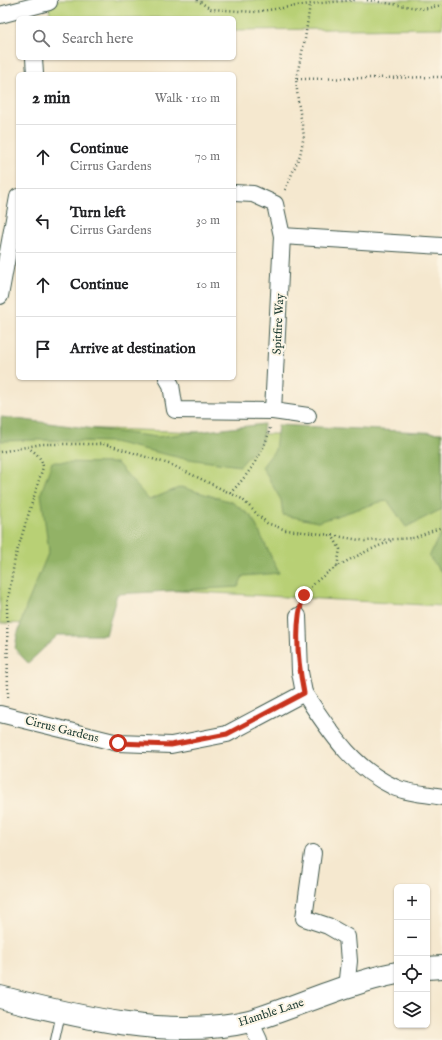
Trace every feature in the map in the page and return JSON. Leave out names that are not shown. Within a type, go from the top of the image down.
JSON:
[{"type":"main road","points":[[430,968],[442,967]]},
{"type":"main road","name":"Hamble Lane","points":[[0,997],[150,1034],[203,1030],[254,1030],[346,988],[394,974]]},
{"type":"street","points":[[0,15],[26,13],[49,2]]},
{"type":"street","points":[[34,60],[35,72]]},
{"type":"street","points":[[236,193],[253,194],[275,204]]},
{"type":"street","name":"Spitfire Way","points":[[273,411],[282,236],[275,204]]},
{"type":"street","points":[[0,296],[16,208]]},
{"type":"street","points":[[282,236],[442,246]]},
{"type":"street","points":[[168,380],[171,385],[175,410],[273,411],[308,416]]},
{"type":"street","points":[[298,616],[300,672],[304,693],[340,746],[365,769],[395,788],[442,797]]},
{"type":"street","name":"Cirrus Gardens","points":[[2,714],[118,743],[171,745],[227,734],[304,693]]},
{"type":"street","points":[[313,853],[304,918],[328,926],[347,937],[350,961],[346,988]]},
{"type":"lane","points":[[55,1040],[61,1012]]},
{"type":"path","points":[[197,0],[211,10],[254,12],[310,4],[355,0]]},
{"type":"path","points":[[367,0],[424,9],[442,5]]},
{"type":"path","points":[[275,204],[283,195],[291,179],[300,155],[304,136],[298,102],[296,79],[305,39],[310,4]]},
{"type":"path","points":[[296,79],[442,77]]},
{"type":"path","points":[[230,493],[237,486],[263,448],[269,434],[273,411]]},
{"type":"path","points":[[0,452],[42,444],[105,444],[172,465],[242,499],[259,516],[277,528],[286,530],[331,535],[365,541],[414,538],[442,527]]},
{"type":"path","points":[[2,714],[8,687],[7,605],[15,558],[43,467],[37,454],[26,446]]},
{"type":"path","points":[[331,535],[340,549],[337,567]]},
{"type":"path","points":[[298,616],[304,595],[313,583],[358,554],[394,539]]},
{"type":"green space","points":[[47,0],[442,0],[442,28],[236,30],[236,16],[51,16]]},
{"type":"green space","points":[[1,417],[157,437],[264,424],[262,441],[240,466],[181,458],[113,442],[39,440],[1,441]]},
{"type":"green space","points":[[278,425],[442,433],[442,509],[406,527],[388,501],[380,502],[318,522],[283,515],[281,500],[262,467],[275,450]]},
{"type":"green space","points":[[0,426],[442,439],[442,606],[111,587],[101,626],[0,623]]},
{"type":"green space","points":[[52,462],[117,463],[149,500],[181,487],[232,502],[252,517],[279,573],[243,576],[238,587],[117,594],[106,635],[58,635],[28,663],[15,649],[17,636],[26,607],[49,551],[41,493]]},
{"type":"green space","points":[[442,535],[442,573],[429,557],[439,536]]},
{"type":"route","points":[[118,743],[171,745],[227,734],[304,693],[300,672],[298,616],[304,595]]}]
